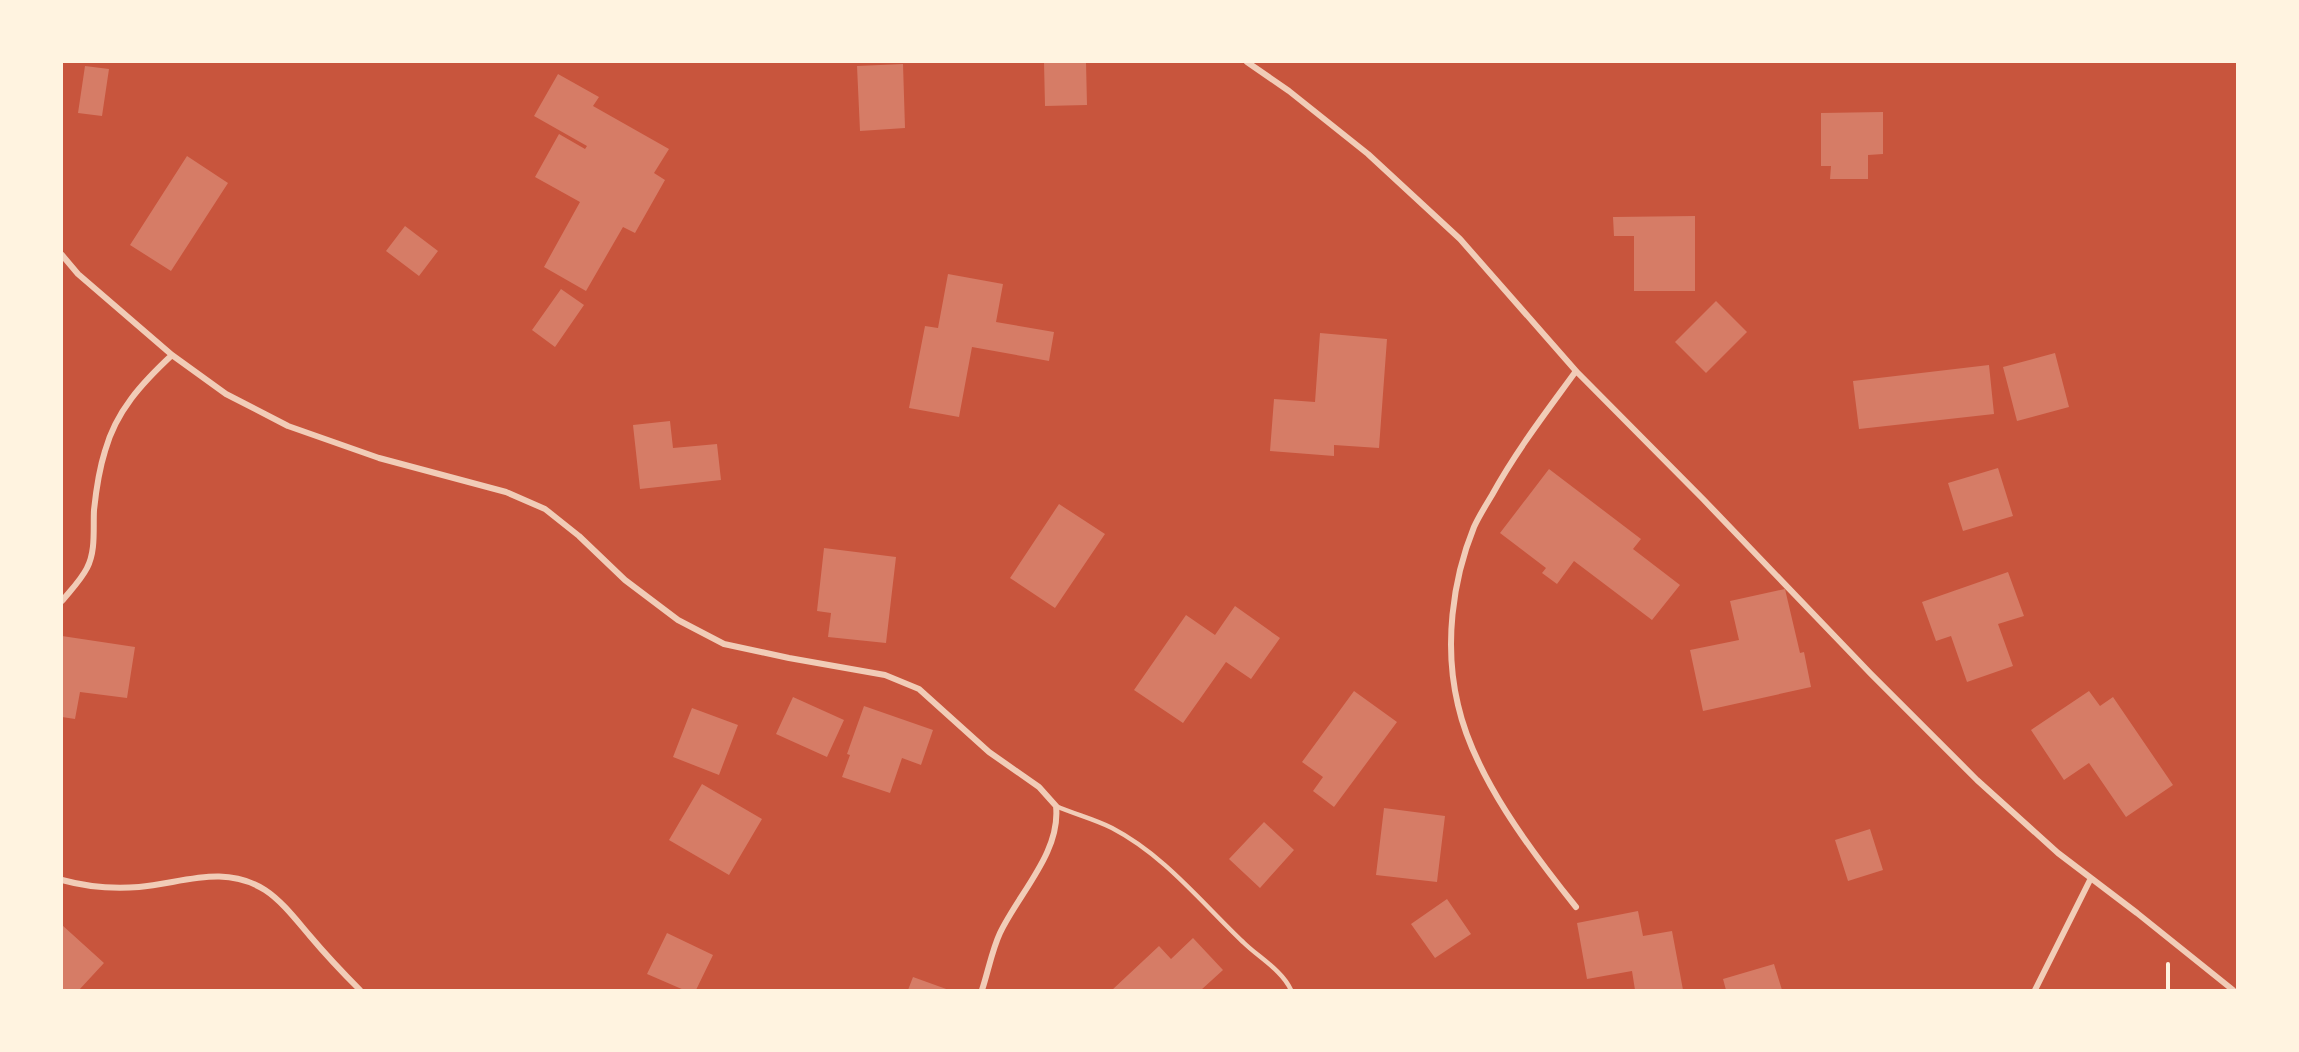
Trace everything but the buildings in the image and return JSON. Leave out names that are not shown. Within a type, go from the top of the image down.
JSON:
[{"type":"street","points":[[1247,62],[1289,90],[1368,154],[1460,239],[1576,371],[1969,772],[2058,854],[2233,990]]},
{"type":"street","points":[[62,255],[78,274],[172,355],[226,394],[288,426],[379,458],[506,492],[545,509],[579,536],[625,580],[678,620],[724,644],[885,675],[919,689],[989,752],[1039,787],[1056,806],[1055,832],[1035,875],[1000,933],[982,990]]},
{"type":"street","points":[[62,601],[87,568],[94,540],[94,511],[98,484],[113,428],[131,396],[172,355]]},
{"type":"street","points":[[1576,371],[1499,482],[1475,526],[1459,578],[1453,614],[1451,663],[1458,706],[1476,758],[1530,848],[1576,907]]},
{"type":"street","points":[[62,880],[104,887],[135,887],[165,885],[191,878],[245,879],[267,891],[360,990]]},
{"type":"street","points":[[2036,990],[2091,878]]},
{"type":"lane","points":[[1056,806],[1111,828],[1144,849],[1175,873],[1283,979],[1291,990]]}]
